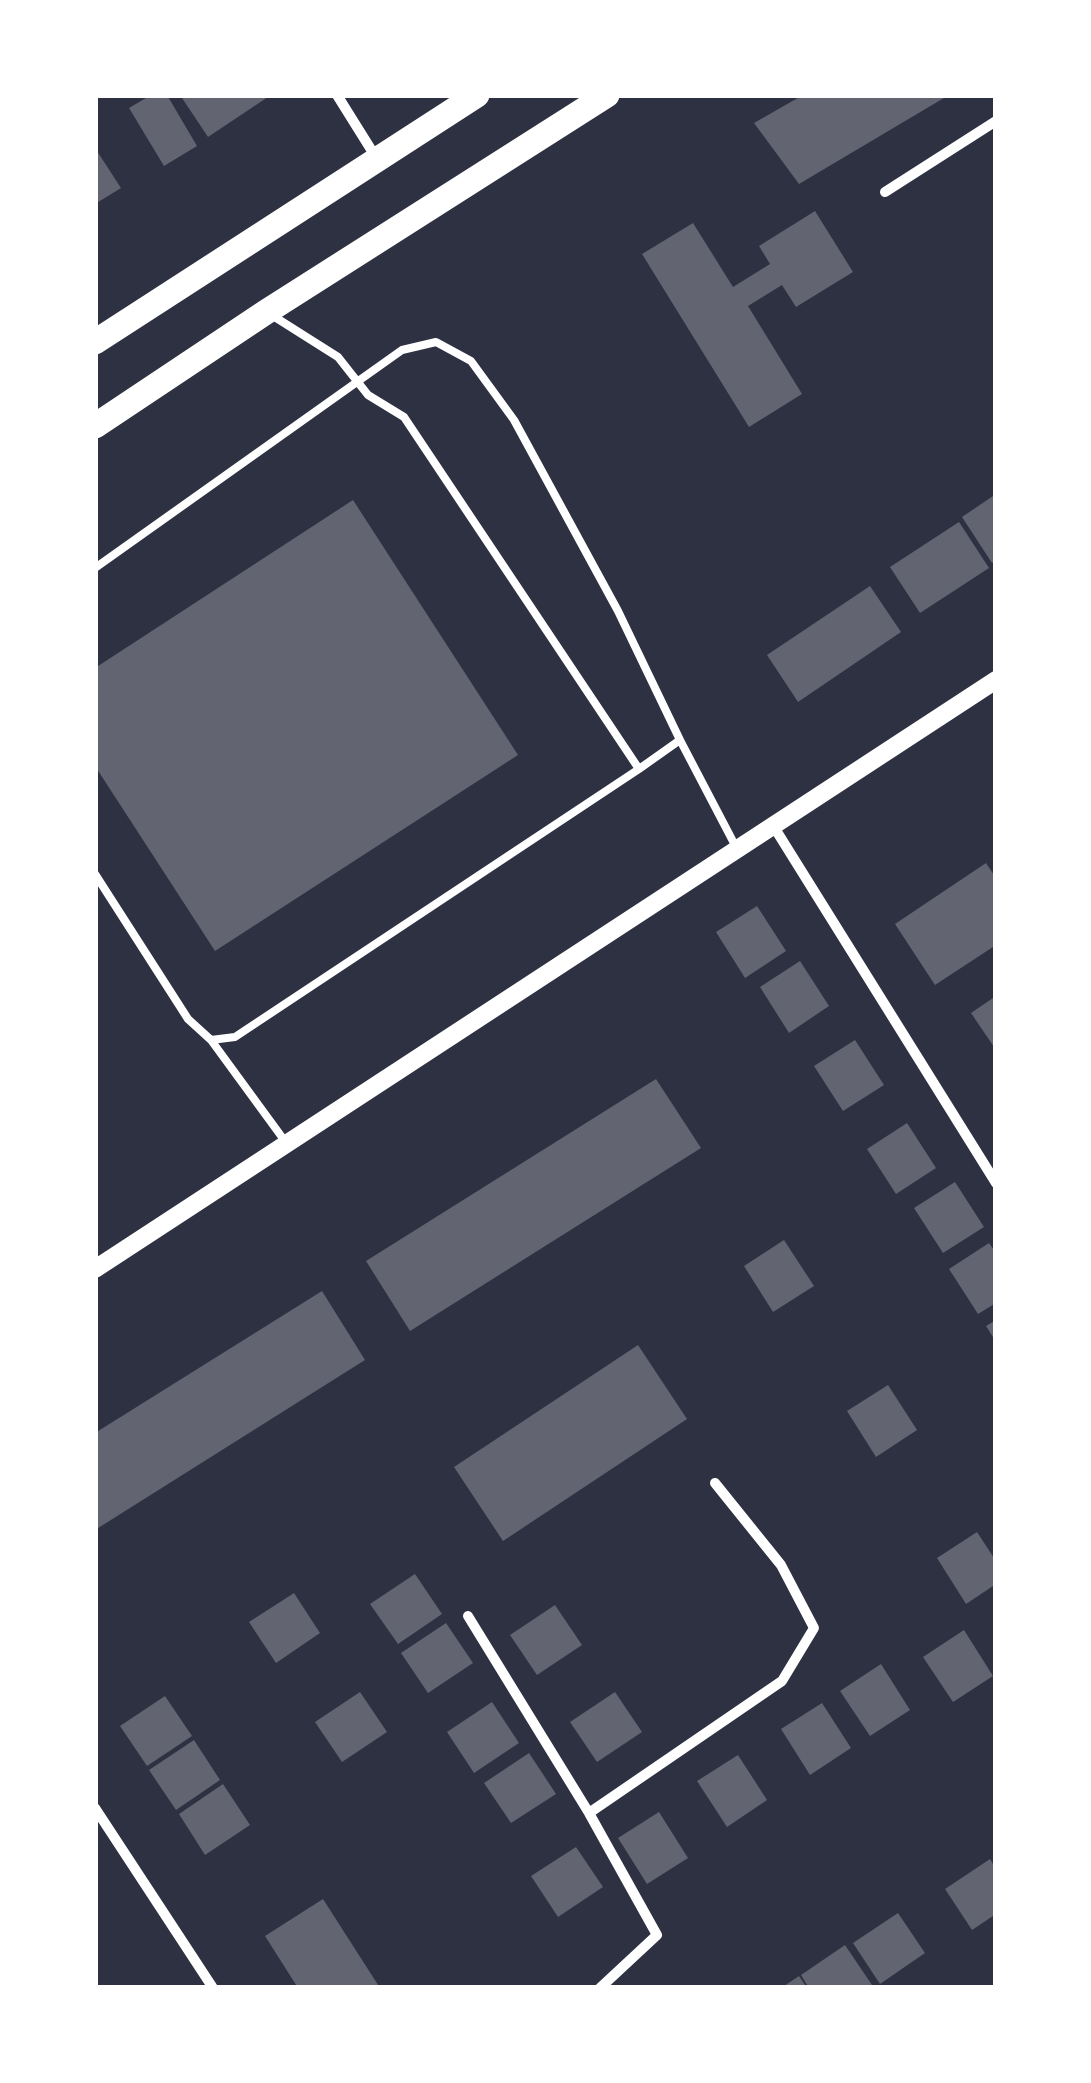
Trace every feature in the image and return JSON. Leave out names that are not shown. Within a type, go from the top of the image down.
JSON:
[{"type":"main road","points":[[95,342],[477,95]]},
{"type":"main road","points":[[95,426],[607,95]]},
{"type":"street","points":[[337,95],[377,160]]},
{"type":"street","points":[[885,192],[996,121]]},
{"type":"street","points":[[95,1268],[996,680]]},
{"type":"street","points":[[774,827],[996,1183]]},
{"type":"street","points":[[589,1813],[782,1680],[814,1628],[781,1565],[716,1483]]},
{"type":"street","points":[[468,1616],[589,1813],[657,1935],[600,1988]]},
{"type":"street","points":[[95,1808],[210,1987]]},
{"type":"lane","points":[[266,312],[338,358],[368,395],[404,417],[638,769]]},
{"type":"lane","points":[[95,568],[402,350],[436,342],[472,362],[514,420],[618,611],[736,849]]},
{"type":"lane","points":[[212,1040],[235,1037],[680,740]]},
{"type":"lane","points":[[95,874],[188,1019],[212,1040],[286,1144]]},
{"type":"building","points":[[151,95],[167,95],[197,146],[164,166],[129,108]]},
{"type":"building","points":[[180,95],[271,95],[208,137]]},
{"type":"building","points":[[803,95],[949,95],[799,184],[754,123]]},
{"type":"building","points":[[95,148],[121,188],[95,204]]},
{"type":"building","points":[[815,211],[853,272],[796,307],[782,285],[748,306],[802,394],[749,427],[642,254],[693,223],[733,287],[770,264],[759,246]]},
{"type":"building","points":[[996,494],[996,560],[992,563],[962,517]]},
{"type":"building","points":[[353,500],[518,755],[215,951],[95,766],[95,668]]},
{"type":"building","points":[[959,522],[989,568],[920,613],[890,567]]},
{"type":"building","points":[[870,586],[901,632],[798,702],[767,655]]},
{"type":"building","points":[[986,863],[996,878],[996,945],[935,985],[895,924]]},
{"type":"building","points":[[757,906],[786,951],[745,978],[716,932]]},
{"type":"building","points":[[800,961],[829,1006],[789,1033],[760,987]]},
{"type":"building","points":[[996,996],[996,1050],[971,1013]]},
{"type":"building","points":[[855,1040],[884,1085],[843,1111],[814,1066]]},
{"type":"building","points":[[656,1079],[701,1148],[410,1331],[366,1261]]},
{"type":"building","points":[[907,1123],[936,1168],[896,1194],[867,1149]]},
{"type":"building","points":[[955,1182],[984,1227],[943,1253],[914,1208]]},
{"type":"building","points":[[784,1240],[814,1286],[773,1312],[744,1266]]},
{"type":"building","points":[[989,1243],[996,1253],[996,1303],[978,1314],[949,1269]]},
{"type":"building","points":[[322,1291],[365,1360],[95,1530],[95,1433]]},
{"type":"building","points":[[996,1320],[996,1342],[986,1326]]},
{"type":"building","points":[[638,1345],[687,1419],[503,1541],[454,1467]]},
{"type":"building","points":[[888,1385],[917,1430],[876,1457],[847,1411]]},
{"type":"building","points":[[977,1532],[996,1561],[996,1584],[966,1604],[937,1558]]},
{"type":"building","points":[[415,1574],[442,1614],[398,1644],[370,1604]]},
{"type":"building","points":[[294,1593],[320,1633],[276,1663],[249,1622]]},
{"type":"building","points":[[555,1605],[582,1645],[537,1675],[510,1635]]},
{"type":"building","points":[[446,1623],[473,1663],[428,1693],[401,1653]]},
{"type":"building","points":[[964,1630],[993,1676],[953,1702],[923,1657]]},
{"type":"building","points":[[881,1664],[910,1710],[870,1736],[840,1691]]},
{"type":"building","points":[[360,1692],[387,1732],[342,1762],[315,1722]]},
{"type":"building","points":[[615,1692],[642,1732],[597,1762],[570,1722]]},
{"type":"building","points":[[165,1696],[192,1736],[147,1766],[120,1726]]},
{"type":"building","points":[[492,1702],[519,1743],[474,1773],[447,1732]]},
{"type":"building","points":[[822,1703],[851,1748],[810,1775],[781,1729]]},
{"type":"building","points":[[194,1740],[220,1780],[176,1810],[149,1770]]},
{"type":"building","points":[[529,1753],[556,1794],[511,1823],[484,1783]]},
{"type":"building","points":[[738,1755],[767,1800],[727,1827],[697,1781]]},
{"type":"building","points":[[223,1784],[250,1825],[205,1855],[179,1814]]},
{"type":"building","points":[[659,1812],[688,1858],[647,1884],[618,1838]]},
{"type":"building","points":[[576,1847],[603,1887],[558,1917],[531,1876]]},
{"type":"building","points":[[990,1859],[996,1869],[996,1914],[972,1930],[945,1889]]},
{"type":"building","points":[[323,1899],[380,1988],[298,1988],[265,1936]]},
{"type":"building","points":[[898,1913],[925,1953],[880,1984],[853,1943]]},
{"type":"building","points":[[845,1945],[872,1985],[809,1988],[801,1975]]},
{"type":"building","points":[[799,1976],[807,1988],[781,1988]]}]
